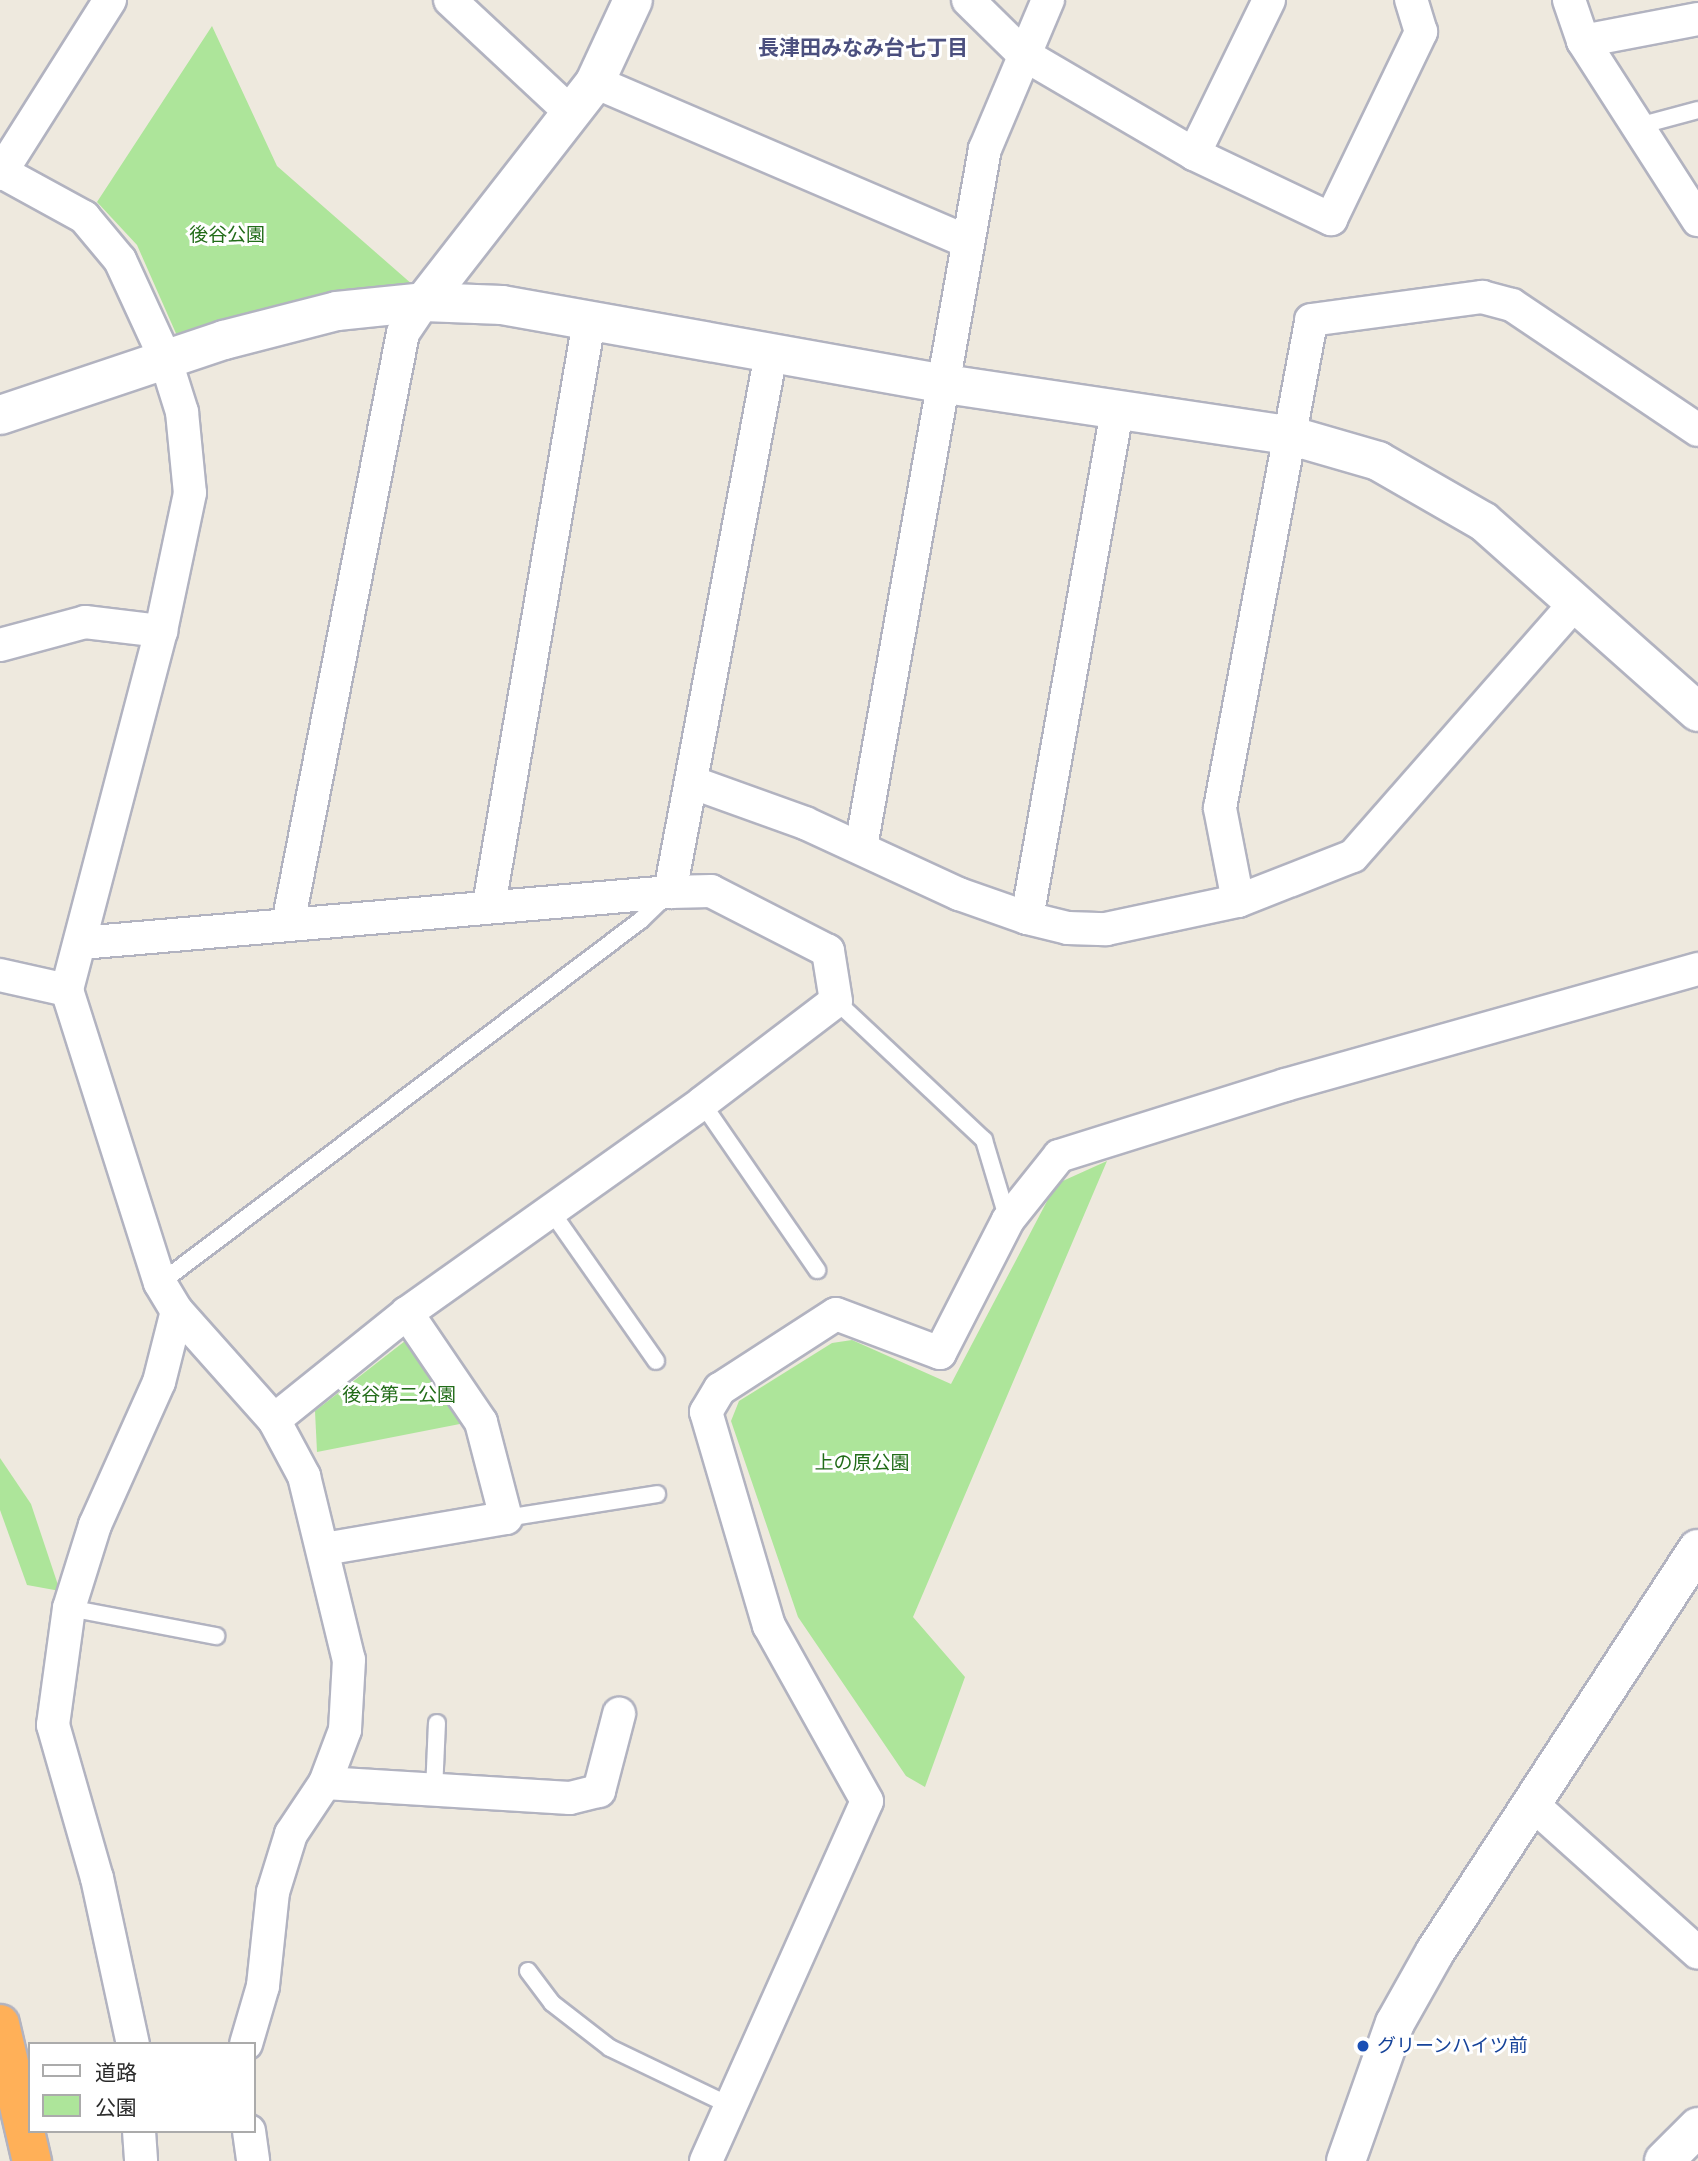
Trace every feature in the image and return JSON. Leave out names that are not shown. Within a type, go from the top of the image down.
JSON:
[{"type":"highway","points":[[0,2024],[32,2161]]},
{"type":"street","points":[[110,0],[1,172],[83,217],[120,260],[165,358],[182,412],[190,493],[161,631],[67,990],[160,1283],[177,1311],[274,1420],[304,1476],[349,1660],[345,1730],[326,1783],[291,1834],[273,1892],[263,1986],[247,2042]]},
{"type":"street","points":[[288,925],[402,333],[595,82],[633,0]]},
{"type":"street","points":[[968,0],[1023,54],[1194,154],[1331,219],[1421,32],[1411,0]]},
{"type":"street","points":[[861,847],[946,384],[967,241],[985,149],[1048,0]]},
{"type":"street","points":[[1194,154],[1269,0]]},
{"type":"street","points":[[1569,0],[1583,41],[1635,127],[1698,220]]},
{"type":"street","points":[[463,5],[571,113]]},
{"type":"street","points":[[1583,41],[1698,19]]},
{"type":"street","points":[[595,82],[967,241]]},
{"type":"street","points":[[1238,901],[1220,808],[1292,436],[1311,320],[1482,297],[1512,305],[1698,430]]},
{"type":"street","points":[[0,415],[165,358],[337,311],[424,302],[502,305],[946,384],[1292,436],[1378,461],[1484,522],[1698,712]]},
{"type":"street","points":[[489,905],[589,321]]},
{"type":"street","points":[[670,892],[694,783],[771,354]]},
{"type":"street","points":[[1027,918],[1116,411]]},
{"type":"street","points":[[694,783],[861,847],[959,894],[1027,918],[1069,928],[1106,929],[1238,901],[1353,856],[1576,602]]},
{"type":"street","points":[[0,645],[85,622],[161,631]]},
{"type":"street","points":[[81,943],[489,905],[711,891],[828,951],[836,1001],[702,1103],[407,1313],[274,1420]]},
{"type":"street","points":[[706,2161],[867,1801],[769,1626],[706,1412],[720,1389],[836,1314],[940,1353],[1008,1220],[1059,1156],[1285,1085],[1698,969]]},
{"type":"street","points":[[0,975],[67,990]]},
{"type":"street","points":[[133,2042],[97,1878],[53,1725],[69,1608],[95,1525],[159,1382],[177,1311]]},
{"type":"street","points":[[324,1549],[506,1518],[481,1422],[407,1313]]},
{"type":"street","points":[[1346,2161],[1395,2023],[1435,1952],[1698,1549]]},
{"type":"street","points":[[326,1783],[533,1798],[570,1798],[599,1791],[619,1714]]},
{"type":"street","points":[[1531,1803],[1698,1953]]},
{"type":"street","points":[[1664,2161],[1698,2127]]},
{"type":"street","points":[[139,2133],[141,2161]]},
{"type":"street","points":[[249,2133],[253,2161]]},
{"type":"lane","points":[[1635,127],[1698,110]]},
{"type":"lane","points":[[160,1283],[641,920],[670,892]]},
{"type":"lane","points":[[836,1001],[984,1140],[1008,1220]]},
{"type":"lane","points":[[702,1103],[817,1269]]},
{"type":"lane","points":[[551,1211],[656,1361]]},
{"type":"lane","points":[[506,1518],[657,1494]]},
{"type":"lane","points":[[69,1608],[216,1636]]},
{"type":"lane","points":[[434,1791],[438,1723]]},
{"type":"lane","points":[[528,1971],[552,2003],[610,2048],[731,2106]]},
{"type":"green space","name":"後谷公園","points":[[212,26],[277,166],[413,285],[178,338],[137,245],[97,202]]},
{"type":"green space","name":"上の原公園","points":[[1107,1161],[913,1617],[965,1677],[925,1787],[906,1776],[798,1617],[731,1421],[739,1401],[832,1343],[852,1340],[951,1384],[1056,1184]]},
{"type":"green space","name":"後谷第二公園","points":[[405,1341],[470,1422],[317,1452],[315,1411]]},
{"type":"green space","points":[[0,1458],[31,1504],[60,1591],[27,1585],[0,1510]]},
{"type":"place","name":"グリーンハイツ前","points":[[1363,2046]]},
{"type":"district","name":"長津田みなみ台七丁目","points":[[863,48]]}]
